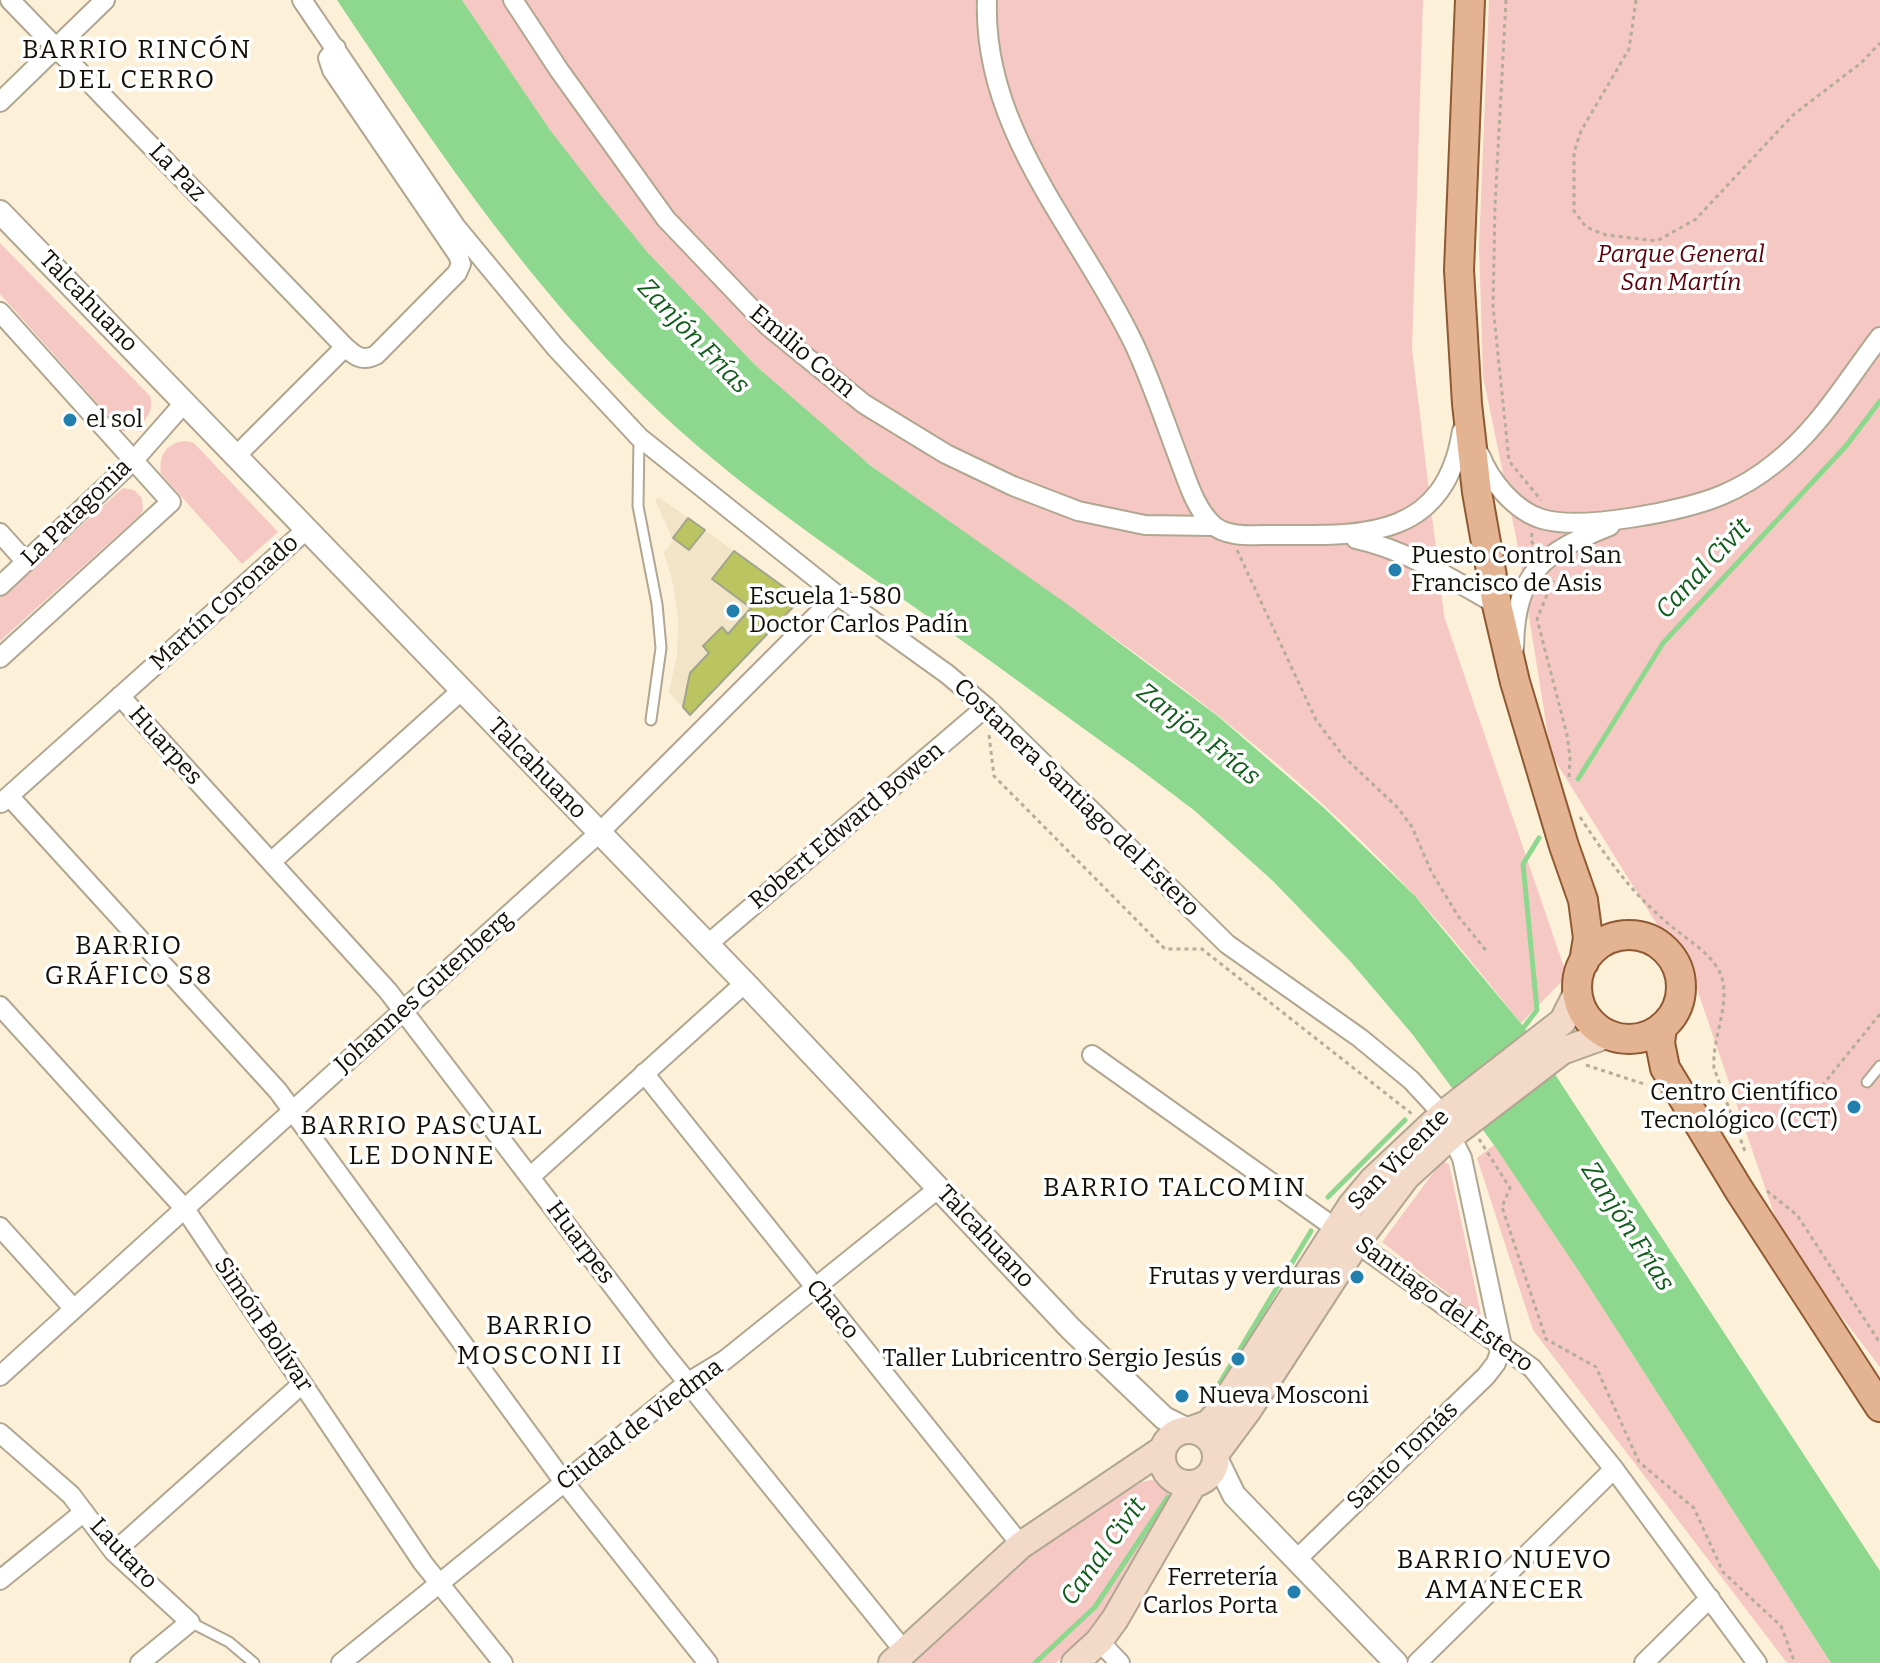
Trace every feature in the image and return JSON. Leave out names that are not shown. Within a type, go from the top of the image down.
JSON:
[{"type":"main road","points":[[1470,0],[1459,270],[1467,404],[1477,492],[1497,605],[1515,682],[1588,921],[1584,962],[1578,976],[1581,1005],[1587,1017],[1649,1062],[1739,1168],[1880,1407]]},
{"type":"main road","points":[[1564,846],[1610,918],[1630,935]]},
{"type":"main road","points":[[1584,962],[1603,942],[1630,935],[1660,944],[1679,970],[1682,985],[1680,1001],[1662,1027],[1638,1038],[1616,1036]]},
{"type":"main road","name":"San Vicente","points":[[1216,1455],[1357,1242],[1406,1177],[1541,1053],[1563,1021],[1578,991]]},
{"type":"main road","points":[[1662,1027],[1660,1043],[1665,1068],[1692,1110]]},
{"type":"main road","name":"San Vicente","points":[[1541,1053],[1616,1036]]},
{"type":"main road","name":"San Vicente","points":[[1190,1430],[1208,1424],[1219,1412],[1335,1226],[1373,1180],[1460,1128]]},
{"type":"main road","points":[[899,1658],[1021,1545],[1163,1448],[1174,1434],[1190,1430],[1207,1437],[1216,1455],[1211,1474],[1195,1484],[1115,1619],[1099,1641],[1075,1663]]},
{"type":"main road","points":[[1163,1448],[1163,1468],[1168,1476],[1184,1484],[1195,1484]]},
{"type":"street","name":"La Paz","points":[[10,0],[345,347]]},
{"type":"street","points":[[0,102],[105,0]]},
{"type":"street","name":"Costanera Santiago del Estero","points":[[302,0],[456,227],[556,348],[639,437],[837,595],[947,674],[986,707],[1227,944],[1368,1044],[1460,1128]]},
{"type":"street","name":"Emilio Com","points":[[513,0],[666,219],[768,326],[864,404],[946,454],[1013,486],[1078,511],[1145,525],[1341,536]]},
{"type":"street","points":[[987,0],[994,69],[1015,132],[1037,177],[1135,347],[1201,509],[1221,529]]},
{"type":"street","name":"Costanera Santiago del Estero","points":[[336,48],[328,58],[332,70],[458,255],[461,264],[457,273],[376,355],[367,359],[357,357],[345,347]]},
{"type":"street","name":"Talcahuano","points":[[0,212],[708,944],[1071,1329],[1164,1418],[1190,1430]]},
{"type":"street","points":[[0,312],[171,502],[0,658]]},
{"type":"street","points":[[1467,404],[1489,476],[1502,492],[1541,519],[1566,522],[1631,517],[1720,496],[1773,465],[1809,432],[1880,337]]},
{"type":"street","points":[[236,456],[345,347]]},
{"type":"street","name":"La Patagonia","points":[[0,586],[134,460],[185,402]]},
{"type":"street","points":[[1341,536],[1401,523],[1432,499],[1454,467],[1467,404]]},
{"type":"street","points":[[1515,682],[1513,643],[1521,595],[1530,576],[1546,559],[1583,537],[1631,517]]},
{"type":"street","name":"Martín Coronado","points":[[4,800],[306,530]]},
{"type":"street","points":[[0,533],[26,562]]},
{"type":"street","points":[[1341,536],[1387,546],[1497,605]]},
{"type":"street","name":"Johannes Gutenberg","points":[[0,1376],[599,833],[837,595]]},
{"type":"street","points":[[271,862],[462,690]]},
{"type":"street","name":"Huarpes","points":[[120,696],[403,1011],[899,1658]]},
{"type":"street","name":"Robert Edward Bowen","points":[[708,944],[986,707]]},
{"type":"street","points":[[4,800],[293,1111],[564,1482],[708,1663]]},
{"type":"street","points":[[530,1177],[745,983]]},
{"type":"street","name":"Simón Bolívar","points":[[0,1006],[185,1209],[439,1584],[503,1663]]},
{"type":"street","name":"Santiago del Estero","points":[[1092,1055],[1335,1226],[1540,1376],[1614,1469],[1757,1663]]},
{"type":"street","name":"Chaco","points":[[644,1073],[1021,1545]]},
{"type":"street","points":[[1460,1128],[1502,1346]]},
{"type":"street","name":"Ciudad de Viedma","points":[[341,1663],[687,1383],[725,1360],[939,1188]]},
{"type":"street","points":[[0,1227],[74,1309]]},
{"type":"street","name":"Talcahuano","points":[[1071,1329],[1163,1448]]},
{"type":"street","name":"Santo Tomás","points":[[1296,1560],[1486,1376],[1496,1363],[1502,1346]]},
{"type":"street","points":[[114,1552],[302,1384]]},
{"type":"street","name":"Lautaro","points":[[0,1433],[71,1495],[114,1552],[190,1622]]},
{"type":"street","points":[[1216,1455],[1234,1495],[1396,1663]]},
{"type":"street","points":[[1417,1663],[1614,1469]]},
{"type":"street","points":[[1195,1484],[1234,1495]]},
{"type":"street","points":[[0,1580],[84,1512]]},
{"type":"street","points":[[1644,1663],[1710,1598]]},
{"type":"street","points":[[140,1663],[190,1622]]},
{"type":"street","points":[[1099,1641],[1120,1663]]},
{"type":"lane","points":[[639,437],[638,506],[657,604],[661,648],[651,720]]},
{"type":"lane","points":[[1867,1082],[1880,1066]]},
{"type":"lane","name":"Lautaro","points":[[190,1622],[229,1642],[254,1663]]},
{"type":"path","points":[[1506,0],[1493,306],[1509,461],[1542,502],[1541,519],[1531,534],[1531,540],[1553,570],[1554,577],[1537,619],[1567,735],[1570,757],[1566,786]]},
{"type":"path","points":[[1636,0],[1629,49],[1581,131],[1574,152],[1574,211],[1586,227],[1606,235],[1657,241],[1696,219],[1793,115],[1861,63],[1880,43]]},
{"type":"path","points":[[1221,529],[1316,720],[1344,757],[1398,808],[1412,827],[1432,873],[1458,916],[1488,953]]},
{"type":"path","points":[[986,707],[994,776],[1165,949],[1202,949],[1415,1116],[1460,1128],[1510,1188],[1502,1207],[1546,1339],[1596,1367],[1639,1462],[1694,1508],[1723,1572],[1781,1626],[1795,1663]]},
{"type":"path","points":[[1576,810],[1620,877],[1656,915],[1700,948],[1715,964],[1723,981],[1723,1003],[1713,1054],[1714,1068],[1739,1168]]},
{"type":"path","points":[[1817,1092],[1880,1014]]},
{"type":"path","points":[[1581,1066],[1649,1086]]},
{"type":"path","points":[[1758,1184],[1797,1215],[1880,1343]]},
{"type":"shaded area","name":"Escuela 1-580 Doctor Carlos Padín","points":[[659,497],[795,595],[795,605],[690,715],[669,692],[677,654],[678,621],[674,587],[664,553],[673,540],[655,500]]},
{"type":"green space","points":[[462,0],[1423,0],[1412,349],[1444,616],[1567,976],[1521,1023],[1416,897],[1327,808],[1264,753],[1121,643],[895,484],[810,415],[739,350],[640,244],[550,130]]},
{"type":"green space","name":"Parque General San Martín","points":[[1489,0],[1880,0],[1880,1367],[1783,1240],[1697,989],[1551,754],[1517,542],[1483,376],[1479,247]]},
{"type":"green space","points":[[0,243],[150,396],[150,410],[136,429],[122,431],[0,294]]},
{"type":"green space","points":[[194,443],[278,532],[242,564],[161,474],[165,451],[174,444]]},
{"type":"green space","points":[[123,488],[134,490],[142,498],[140,515],[0,641],[0,598]]},
{"type":"green space","points":[[1494,1145],[1586,1282],[1831,1663],[1787,1663],[1533,1330],[1477,1158]]},
{"type":"green space","points":[[1442,1161],[1449,1164],[1482,1320],[1382,1242]]},
{"type":"green space","points":[[1157,1481],[1168,1491],[1169,1503],[1103,1616],[1056,1663],[912,1663],[1022,1560],[1142,1482]]},
{"type":"water","name":"Zanjón Frías","points":[[337,0],[462,0],[550,130],[598,192],[648,253],[756,366],[871,466],[1067,604],[1219,717],[1323,807],[1415,896],[1524,1027],[1880,1571],[1880,1663],[1831,1663],[1586,1282],[1494,1145],[1413,1035],[1350,961],[1273,881],[1195,811],[771,505],[661,413],[586,336],[509,244],[438,148]]},
{"type":"building","points":[[688,518],[705,530],[689,550],[673,538]]},
{"type":"building","points":[[734,551],[795,595],[795,605],[690,715],[683,707],[690,673],[709,653],[703,646],[722,627],[728,634],[751,608],[712,579]]},
{"type":"waterway","name":"Canal Civit","points":[[1578,779],[1663,643],[1846,446],[1880,401]]},
{"type":"waterway","name":"Canal Civit","points":[[1524,1027],[1537,1010],[1523,864],[1539,838]]},
{"type":"waterway","name":"Canal Civit","points":[[1328,1197],[1405,1120]]},
{"type":"waterway","name":"Canal Civit","points":[[1212,1396],[1311,1231]]},
{"type":"waterway","name":"Canal Civit","points":[[1035,1663],[1095,1607],[1168,1497]]},
{"type":"place","name":"el sol","points":[[70,420]]},
{"type":"place","name":"Puesto Control San Francisco de Asis","points":[[1395,570]]},
{"type":"place","name":"Escuela 1-580 Doctor Carlos Padín","points":[[733,611]]},
{"type":"place","name":"Centro Científico Tecnológico (CCT)","points":[[1854,1107]]},
{"type":"place","name":"Frutas y verduras","points":[[1357,1277]]},
{"type":"place","name":"Taller Lubricentro Sergio Jesús","points":[[1238,1359]]},
{"type":"place","name":"Nueva Mosconi","points":[[1182,1396]]},
{"type":"place","name":"Ferretería Carlos Porta","points":[[1294,1592]]},
{"type":"district","name":"BARRIO RINCÓN DEL CERRO","points":[[137,66]]},
{"type":"district","name":"BARRIO GRÁFICO S8","points":[[129,962]]},
{"type":"district","name":"BARRIO PASCUAL LE DONNE","points":[[422,1142]]},
{"type":"district","name":"BARRIO TALCOMIN","points":[[1175,1189]]},
{"type":"district","name":"BARRIO MOSCONI II","points":[[540,1342]]},
{"type":"district","name":"BARRIO NUEVO AMANECER","points":[[1505,1576]]}]
